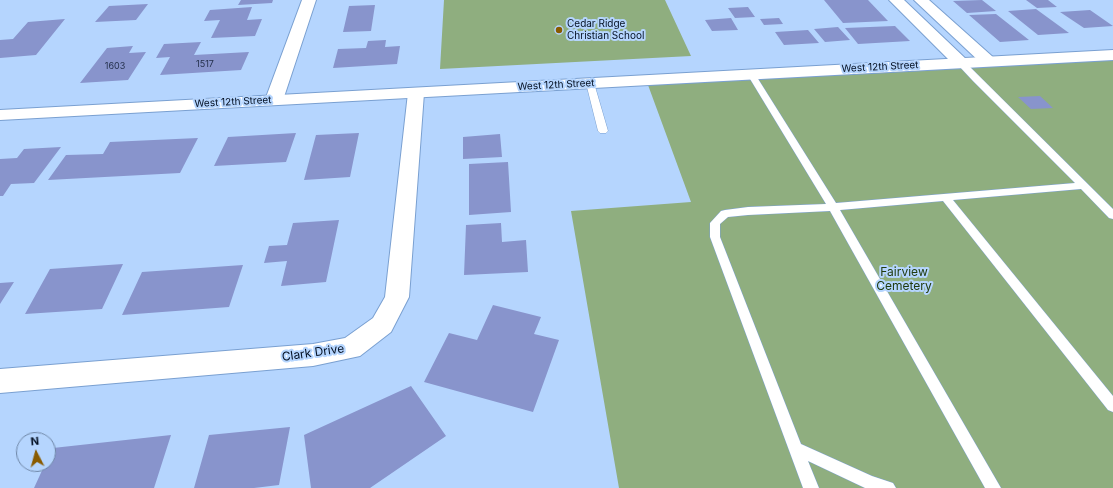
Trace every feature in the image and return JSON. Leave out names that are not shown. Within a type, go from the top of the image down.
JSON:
[{"type":"main road","points":[[274,100],[309,0]]},
{"type":"main road","points":[[896,0],[961,63]]},
{"type":"main road","points":[[921,0],[988,61]]},
{"type":"main road","name":"West 12th Street","points":[[0,115],[1113,55]]},
{"type":"main road","name":"Clark Drive","points":[[0,381],[313,356],[351,348],[382,325],[397,297],[416,93]]},
{"type":"lane","points":[[961,63],[976,80],[1113,215]]},
{"type":"lane","points":[[751,74],[833,207],[993,488]]},
{"type":"lane","points":[[590,83],[603,131]]},
{"type":"lane","points":[[812,488],[715,237],[715,223],[725,214],[740,212],[833,207],[1082,186]]},
{"type":"lane","points":[[945,197],[1113,406]]},
{"type":"lane","points":[[797,449],[871,483],[888,488]]},
{"type":"green space","name":"Cedar Ridge Christian School","points":[[444,0],[665,0],[691,56],[440,69]]},
{"type":"green space","name":"Fairview Cemetery","points":[[1113,58],[1113,488],[619,488],[571,211],[691,202],[648,85]]},
{"type":"building","points":[[241,0],[273,0],[272,3],[238,5]]},
{"type":"building","points":[[824,0],[868,0],[888,21],[843,23]]},
{"type":"building","points":[[982,0],[996,11],[967,13],[953,1]]},
{"type":"building","points":[[1026,0],[1048,0],[1057,7],[1037,8]]},
{"type":"building","points":[[148,4],[136,20],[95,22],[109,6]]},
{"type":"building","points":[[375,5],[371,31],[343,32],[349,6]]},
{"type":"building","points":[[252,7],[247,20],[262,19],[255,36],[211,38],[220,20],[204,21],[210,10]]},
{"type":"building","points":[[748,7],[755,17],[735,18],[728,8]]},
{"type":"building","points":[[1036,9],[1069,33],[1038,35],[1008,11]]},
{"type":"building","points":[[1090,10],[1113,26],[1084,28],[1060,12]]},
{"type":"building","points":[[996,14],[1029,40],[1000,42],[969,15]]},
{"type":"building","points":[[731,18],[738,30],[712,31],[705,20]]},
{"type":"building","points":[[779,18],[783,24],[764,25],[760,19]]},
{"type":"building","points":[[65,19],[36,55],[0,58],[0,40],[13,39],[28,22]]},
{"type":"building","points":[[895,26],[910,41],[858,44],[845,28]]},
{"type":"building","points":[[838,27],[850,40],[825,42],[814,29]]},
{"type":"building","points":[[808,30],[819,43],[784,45],[775,32]]},
{"type":"building","points":[[386,40],[385,47],[400,46],[397,64],[333,68],[338,49],[366,48],[368,41]]},
{"type":"building","points":[[201,42],[194,55],[249,52],[241,70],[160,75],[170,57],[156,58],[164,44]]},
{"type":"building","points":[[133,46],[129,53],[146,52],[128,80],[80,83],[107,48]]},
{"type":"building","points":[[1040,96],[1053,108],[1031,109],[1018,97]]},
{"type":"building","points":[[296,133],[286,162],[214,166],[228,137]]},
{"type":"building","points":[[359,133],[350,177],[304,180],[316,135]]},
{"type":"building","points":[[500,134],[502,157],[463,159],[463,137]]},
{"type":"building","points":[[198,138],[180,173],[48,180],[66,155],[103,154],[110,142]]},
{"type":"building","points":[[61,147],[34,183],[11,184],[3,196],[0,196],[0,159],[17,158],[24,149]]},
{"type":"building","points":[[508,162],[511,212],[469,215],[469,164]]},
{"type":"building","points":[[339,220],[326,282],[281,286],[287,261],[264,263],[269,246],[287,245],[293,223]]},
{"type":"building","points":[[501,223],[502,242],[526,240],[528,272],[464,275],[466,225]]},
{"type":"building","points":[[123,264],[102,309],[25,314],[50,269]]},
{"type":"building","points":[[243,265],[229,307],[122,315],[142,272]]},
{"type":"building","points":[[14,282],[0,304],[0,283]]},
{"type":"building","points":[[493,305],[541,317],[534,334],[559,340],[533,412],[424,382],[449,333],[477,340]]},
{"type":"building","points":[[411,386],[446,436],[370,488],[311,488],[304,435]]},
{"type":"building","points":[[290,427],[279,485],[254,488],[194,488],[209,435]]},
{"type":"building","points":[[171,435],[154,488],[34,488],[41,472],[56,472],[56,448]]},
{"type":"place","name":"Cedar Ridge Christian School","points":[[559,30]]}]
